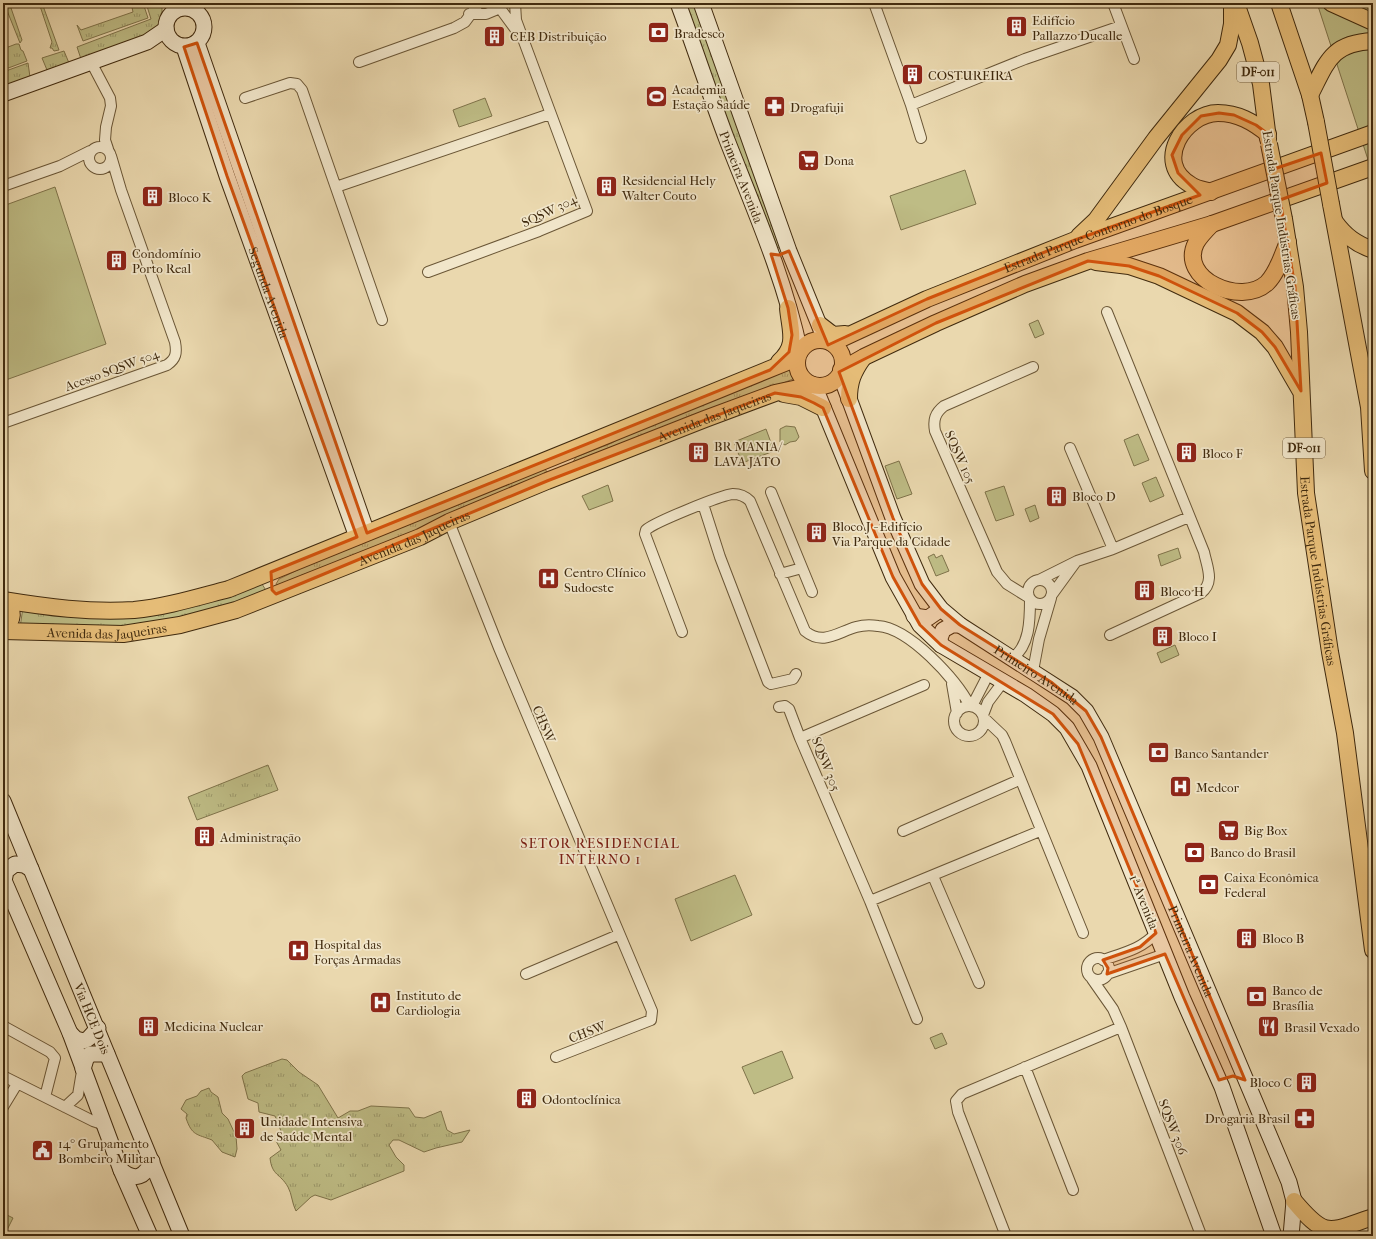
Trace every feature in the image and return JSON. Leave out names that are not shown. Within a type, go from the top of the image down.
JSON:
[{"type":"main road","name":"Primeira Avenida","points":[[678,3],[724,131],[771,254],[788,308],[799,355]]},
{"type":"main road","name":"Primeira Avenida","points":[[702,3],[789,251],[820,325],[829,342]]},
{"type":"main road","points":[[1075,240],[1096,220],[1156,138],[1219,60],[1228,45],[1232,24],[1232,3]]},
{"type":"main road","name":"Estrada Parque Indústrias Gráficas","points":[[1236,3],[1250,43],[1261,84],[1268,139],[1288,242],[1299,332],[1306,493],[1313,548],[1345,733],[1373,950]]},
{"type":"main road","name":"DF-011","points":[[1279,3],[1310,96],[1316,122],[1369,407],[1373,471]]},
{"type":"main road","points":[[1331,3],[1373,22]]},
{"type":"main road","points":[[147,42],[185,45],[203,36],[204,21],[198,13],[177,6],[168,18],[166,34],[185,45]]},
{"type":"main road","points":[[3,94],[147,42],[166,29]]},
{"type":"main road","points":[[1310,96],[1329,59],[1339,49],[1352,43],[1373,41]]},
{"type":"main road","name":"Segunda Avenida","points":[[185,45],[362,535]]},
{"type":"main road","points":[[1211,192],[1190,185],[1173,166],[1172,155],[1174,148],[1182,135],[1194,122],[1201,116],[1210,114],[1234,115],[1250,121],[1268,139]]},
{"type":"main road","name":"Estrada Parque Contorno do Bosque","points":[[829,342],[856,332],[927,299],[1075,240],[1372,134]]},
{"type":"main road","name":"Estrada Parque Contorno do Bosque","points":[[841,372],[864,357],[1018,287],[1088,261],[1212,224],[1373,167]]},
{"type":"main road","points":[[1334,220],[1342,233],[1354,242],[1373,250]]},
{"type":"main road","points":[[1212,224],[1195,244],[1194,259],[1200,274],[1214,286],[1224,290],[1246,292],[1266,283],[1274,274],[1288,242]]},
{"type":"main road","points":[[771,254],[779,255],[789,251]]},
{"type":"main road","points":[[1088,261],[1129,266],[1159,276],[1237,314],[1262,332],[1275,347],[1301,391]]},
{"type":"main road","points":[[770,370],[789,352],[791,345],[788,308]]},
{"type":"main road","points":[[820,325],[833,335],[856,332]]},
{"type":"main road","points":[[960,625],[941,609],[916,572],[893,518],[849,399],[841,372],[841,355],[829,342],[811,342],[799,355],[799,372],[805,380],[813,385],[893,577],[914,616],[927,633],[941,645],[1026,695],[1058,719],[1067,728],[1078,744],[1089,744],[1101,737],[1107,753],[1096,757],[1089,766]]},
{"type":"main road","name":"Avenida das Jaqueiras","points":[[3,600],[61,608],[134,610],[197,598],[271,572],[543,461],[564,451],[770,370],[799,355]]},
{"type":"main road","points":[[849,399],[852,374],[864,357]]},
{"type":"main road","points":[[1369,407],[1373,364]]},
{"type":"main road","points":[[813,385],[830,384],[841,372]]},
{"type":"main road","name":"Avenida das Jaqueiras","points":[[3,631],[123,634],[180,625],[216,617],[420,537],[449,522],[705,419],[775,393],[813,385]]},
{"type":"main road","points":[[775,393],[801,397],[823,408]]},
{"type":"main road","points":[[564,451],[565,460],[568,466],[579,469]]},
{"type":"main road","points":[[543,461],[549,470],[547,482]]},
{"type":"main road","points":[[873,530],[882,521],[893,518]]},
{"type":"main road","points":[[271,572],[269,586],[276,594]]},
{"type":"main road","points":[[3,600],[11,608],[12,616],[10,623],[3,631]]},
{"type":"main road","points":[[914,616],[928,618],[941,609]]},
{"type":"main road","points":[[941,645],[940,638],[943,630],[952,625],[960,625]]},
{"type":"main road","name":"Primeiro Avenida","points":[[960,625],[1072,697],[1086,711],[1101,737]]},
{"type":"main road","name":"1ª Avenida","points":[[1078,744],[1089,766],[1156,933],[1210,1059]]},
{"type":"main road","name":"Primeira Avenida","points":[[1107,753],[1245,1080]]},
{"type":"main road","name":"Via HCE Dois","points":[[3,801],[98,1028],[107,1054],[182,1236]]},
{"type":"main road","points":[[4,879],[6,871],[14,864],[31,869]]},
{"type":"main road","name":"Via HCE Dois","points":[[4,879],[70,1033],[82,1069],[105,1125],[121,1170],[150,1236]]},
{"type":"main road","points":[[70,1033],[76,1039],[83,1041],[88,1039],[98,1028]]},
{"type":"main road","points":[[1210,1059],[1222,1061],[1234,1052]]},
{"type":"main road","points":[[82,1069],[90,1054],[107,1054]]},
{"type":"main road","points":[[1210,1059],[1274,1236]]},
{"type":"main road","points":[[1218,1080],[1233,1076],[1245,1080],[1289,1182],[1294,1201],[1291,1236]]},
{"type":"main road","points":[[121,1170],[130,1176],[140,1176],[148,1170],[152,1161]]},
{"type":"main road","points":[[1294,1201],[1312,1222],[1328,1230],[1340,1228],[1373,1217]]},
{"type":"street","points":[[359,62],[454,28],[465,22],[469,14],[479,3]]},
{"type":"street","points":[[469,14],[486,14],[498,8],[509,9],[514,3]]},
{"type":"street","name":"SQSW 304","points":[[428,272],[539,231],[587,210],[516,20],[514,3]]},
{"type":"street","points":[[874,3],[911,105],[921,138]]},
{"type":"street","points":[[1113,3],[1134,59]]},
{"type":"street","name":"SQSW 304","points":[[498,8],[523,38]]},
{"type":"street","points":[[911,105],[1025,59],[1121,26]]},
{"type":"street","name":"Acesso SQSW 504","points":[[3,423],[167,365],[175,356],[177,351],[105,140],[106,127],[111,106],[110,98],[104,90],[91,62]]},
{"type":"street","points":[[245,98],[284,84],[294,83],[299,86],[382,320]]},
{"type":"street","name":"Acesso SQSW 504","points":[[3,186],[64,163],[92,149],[107,110],[104,90]]},
{"type":"street","points":[[336,187],[550,114]]},
{"type":"street","points":[[101,146],[109,153],[108,166],[102,169],[94,167],[88,157],[92,149],[101,146]]},
{"type":"street","name":"Acesso SQSW 504","points":[[64,163],[94,167],[111,176],[121,190]]},
{"type":"street","points":[[1107,312],[1205,558],[1210,580],[1207,589],[1110,635]]},
{"type":"street","name":"SQSW 105","points":[[1029,598],[1007,584],[997,572],[935,431],[934,420],[938,412],[944,406],[1034,367]]},
{"type":"street","points":[[1070,448],[1113,549]]},
{"type":"street","points":[[770,492],[812,592]]},
{"type":"street","points":[[682,632],[645,532],[648,528],[703,504],[734,494],[748,499],[780,574],[806,631],[810,635],[826,639],[857,627],[884,626],[898,631],[915,642],[951,680],[971,706],[981,711],[983,716],[1002,735],[1083,933]]},
{"type":"street","points":[[703,504],[720,557],[768,682],[771,684],[793,679],[796,674]]},
{"type":"street","points":[[1011,659],[1019,653],[1024,642],[1030,622],[1028,589],[1035,581],[1077,561],[1113,549],[1189,517]]},
{"type":"street","name":"CHSW","points":[[449,522],[499,648],[618,935],[652,1011],[652,1019],[556,1057]]},
{"type":"street","points":[[1029,598],[1037,604],[1048,601],[1077,561]]},
{"type":"street","points":[[780,574],[802,568]]},
{"type":"street","points":[[1007,584],[1035,581],[1050,584],[1051,597],[1039,639],[1033,671]]},
{"type":"street","points":[[971,706],[989,673]]},
{"type":"street","points":[[951,680],[957,713],[955,723],[959,732],[968,735],[990,732],[1002,735]]},
{"type":"street","points":[[978,733],[984,725],[983,716],[988,702],[1003,682]]},
{"type":"street","name":"SQSW 305","points":[[917,1019],[870,901],[800,738],[924,685]]},
{"type":"street","points":[[779,707],[785,706],[789,709],[800,738]]},
{"type":"street","points":[[957,713],[963,707],[971,706]]},
{"type":"street","points":[[903,831],[1020,780]]},
{"type":"street","points":[[870,901],[1040,831]]},
{"type":"street","points":[[932,876],[979,983]]},
{"type":"street","points":[[1156,933],[1147,943],[1140,947],[1103,960],[1093,959],[1089,963],[1087,974],[1092,979],[1101,980],[1107,976],[1165,954]]},
{"type":"street","points":[[526,974],[618,935]]},
{"type":"street","points":[[1103,960],[1108,968],[1107,976]]},
{"type":"street","name":"SQSW 306","points":[[1107,976],[1108,1000]]},
{"type":"street","name":"SQSW 306","points":[[1092,979],[1108,1000],[1121,1027],[1200,1236]]},
{"type":"street","points":[[3,1026],[50,1052],[55,1058],[45,1097]]},
{"type":"street","points":[[1006,1236],[955,1104],[957,1099],[962,1094],[1121,1027]]},
{"type":"street","points":[[1025,1067],[1073,1190]]},
{"type":"street","points":[[65,1107],[78,1095],[82,1069]]},
{"type":"street","points":[[3,1076],[105,1125]]},
{"type":"street","points":[[3,1107],[17,1084]]},
{"type":"highlighted area","points":[[197,43],[367,533],[770,370],[789,352],[792,335],[788,308],[771,254],[779,255],[789,251],[828,345],[927,299],[1075,240],[1200,195],[1178,173],[1172,155],[1182,135],[1201,116],[1219,113],[1234,115],[1256,125],[1268,134],[1274,169],[1321,153],[1327,183],[1280,200],[1295,287],[1301,391],[1275,347],[1262,332],[1237,313],[1159,276],[1129,266],[1088,261],[936,323],[839,372],[893,518],[922,584],[941,609],[960,625],[1051,682],[1086,711],[1101,737],[1245,1080],[1233,1076],[1219,1080],[1165,954],[1107,974],[1108,968],[1103,960],[1140,947],[1156,933],[1078,744],[1053,714],[941,645],[920,625],[893,577],[823,408],[814,403],[801,397],[775,393],[547,481],[276,594],[272,590],[271,572],[357,537],[227,176],[184,47]]},
{"type":"green space","points":[[4,3],[9,3],[11,8],[22,40],[20,43]]},
{"type":"green space","points":[[39,3],[42,3],[59,50],[54,51],[50,48],[52,42]]},
{"type":"green space","points":[[131,3],[143,3],[148,18],[83,41],[77,25],[81,30],[133,12]]},
{"type":"green space","points":[[146,3],[162,3],[162,19],[157,30],[81,59],[77,47],[151,19]]},
{"type":"green space","points":[[683,3],[695,3],[780,248],[775,247]]},
{"type":"green space","points":[[1317,3],[1373,3],[1373,175]]},
{"type":"green space","points":[[19,44],[27,61],[3,70],[3,57],[6,55],[3,49]]},
{"type":"green space","points":[[64,51],[69,63],[47,70],[42,58]]},
{"type":"green space","points":[[28,63],[30,77],[3,87],[3,72]]},
{"type":"green space","points":[[485,98],[492,116],[459,127],[453,110]]},
{"type":"green space","points":[[965,170],[976,204],[901,230],[890,196]]},
{"type":"green space","points":[[55,187],[106,344],[3,381],[3,206]]},
{"type":"green space","points":[[1038,320],[1044,334],[1035,338],[1029,324]]},
{"type":"green space","points":[[789,367],[793,379],[578,466],[573,462],[576,457],[612,443],[629,432]]},
{"type":"green space","points":[[786,426],[795,427],[799,437],[796,441],[785,445],[780,442],[780,429]]},
{"type":"green space","points":[[766,429],[774,451],[742,463],[734,442]]},
{"type":"green space","points":[[1138,434],[1149,460],[1134,466],[1124,440]]},
{"type":"green space","points":[[899,461],[912,494],[897,499],[885,466]]},
{"type":"green space","points":[[545,468],[547,473],[493,501],[277,586],[276,584],[279,579],[326,556]]},
{"type":"green space","points":[[1156,477],[1164,496],[1150,502],[1142,483]]},
{"type":"green space","points":[[608,485],[613,501],[589,510],[582,496]]},
{"type":"green space","points":[[1004,486],[1014,515],[996,521],[985,492]]},
{"type":"green space","points":[[1035,505],[1039,518],[1030,522],[1025,509]]},
{"type":"green space","points":[[1178,548],[1181,558],[1161,566],[1158,555]]},
{"type":"green space","points":[[934,554],[936,558],[942,555],[949,571],[936,576],[928,557]]},
{"type":"green space","points":[[262,584],[267,592],[245,601],[152,626],[20,628],[23,607],[76,614]]},
{"type":"green space","points":[[1175,645],[1179,655],[1161,663],[1157,653]]},
{"type":"green space","points":[[268,765],[278,790],[197,820],[188,797]]},
{"type":"green space","points":[[735,875],[752,915],[691,941],[675,899]]},
{"type":"green space","points":[[942,1033],[947,1044],[935,1049],[930,1038]]},
{"type":"green space","points":[[782,1051],[793,1078],[754,1094],[742,1067]]},
{"type":"green space","points":[[282,1059],[287,1060],[299,1072],[318,1085],[338,1118],[350,1111],[358,1111],[371,1106],[409,1108],[415,1117],[424,1118],[441,1111],[447,1130],[454,1134],[470,1130],[462,1142],[424,1152],[399,1140],[393,1140],[389,1145],[396,1157],[404,1165],[404,1171],[331,1200],[315,1195],[296,1211],[288,1187],[274,1171],[271,1164],[270,1158],[281,1150],[276,1141],[281,1131],[275,1116],[259,1112],[258,1103],[248,1099],[242,1076],[245,1073]]},
{"type":"green space","points":[[209,1088],[211,1092],[218,1097],[222,1113],[228,1119],[236,1136],[237,1149],[235,1157],[222,1152],[212,1140],[196,1134],[188,1124],[186,1118],[187,1114],[181,1109],[186,1100],[197,1096],[201,1091]]},
{"type":"green space","points":[[3,1213],[13,1218],[4,1236],[3,1236]]},
{"type":"place","name":"Edifício Pallazzo Ducalle","points":[[1017,27]]},
{"type":"place","name":"Bradesco","points":[[658,33]]},
{"type":"place","name":"CEB Distribuição","points":[[494,36]]},
{"type":"place","name":"COSTUREIRA","points":[[913,75]]},
{"type":"place","name":"Academia Estação Saúde","points":[[656,96]]},
{"type":"place","name":"Drogafuji","points":[[775,107]]},
{"type":"place","name":"Dona","points":[[808,160]]},
{"type":"place","name":"Residencial Hely Walter Couto","points":[[606,187]]},
{"type":"place","name":"Bloco K","points":[[152,197]]},
{"type":"place","name":"Condomínio Porto Real","points":[[117,260]]},
{"type":"place","name":"BR MANIA/ LAVA JATO","points":[[698,453]]},
{"type":"place","name":"Bloco F","points":[[1187,453]]},
{"type":"place","name":"Bloco D","points":[[1057,496]]},
{"type":"place","name":"Bloco J - Edifício Via Parque da Cidade","points":[[816,533]]},
{"type":"place","name":"Centro Clínico Sudoeste","points":[[548,579]]},
{"type":"place","name":"Bloco H","points":[[1144,591]]},
{"type":"place","name":"Bloco I","points":[[1162,636]]},
{"type":"place","name":"Banco Santander","points":[[1158,753]]},
{"type":"place","name":"Medcor","points":[[1180,787]]},
{"type":"place","name":"Big Box","points":[[1228,830]]},
{"type":"place","name":"Administração","points":[[205,837]]},
{"type":"place","name":"Banco do Brasil","points":[[1195,852]]},
{"type":"place","name":"Caixa Econômica Federal","points":[[1208,884]]},
{"type":"place","name":"Bloco B","points":[[1247,938]]},
{"type":"place","name":"Hospital das Forças Armadas","points":[[299,951]]},
{"type":"place","name":"Banco de Brasília","points":[[1257,997]]},
{"type":"place","name":"Instituto de Cardiologia","points":[[381,1002]]},
{"type":"place","name":"Medicina Nuclear","points":[[148,1026]]},
{"type":"place","name":"Brasil Vexado","points":[[1269,1027]]},
{"type":"place","name":"Bloco C","points":[[1307,1082]]},
{"type":"place","name":"Odontoclínica","points":[[527,1099]]},
{"type":"place","name":"Drogaria Brasil","points":[[1305,1118]]},
{"type":"place","name":"Unidade Intensiva de Saúde Mental","points":[[245,1128]]},
{"type":"place","name":"14° Grupamento Bombeiro Militar","points":[[43,1150]]},
{"type":"district","name":"SETOR RESIDENCIAL INTERNO 1","points":[[600,852]]}]
